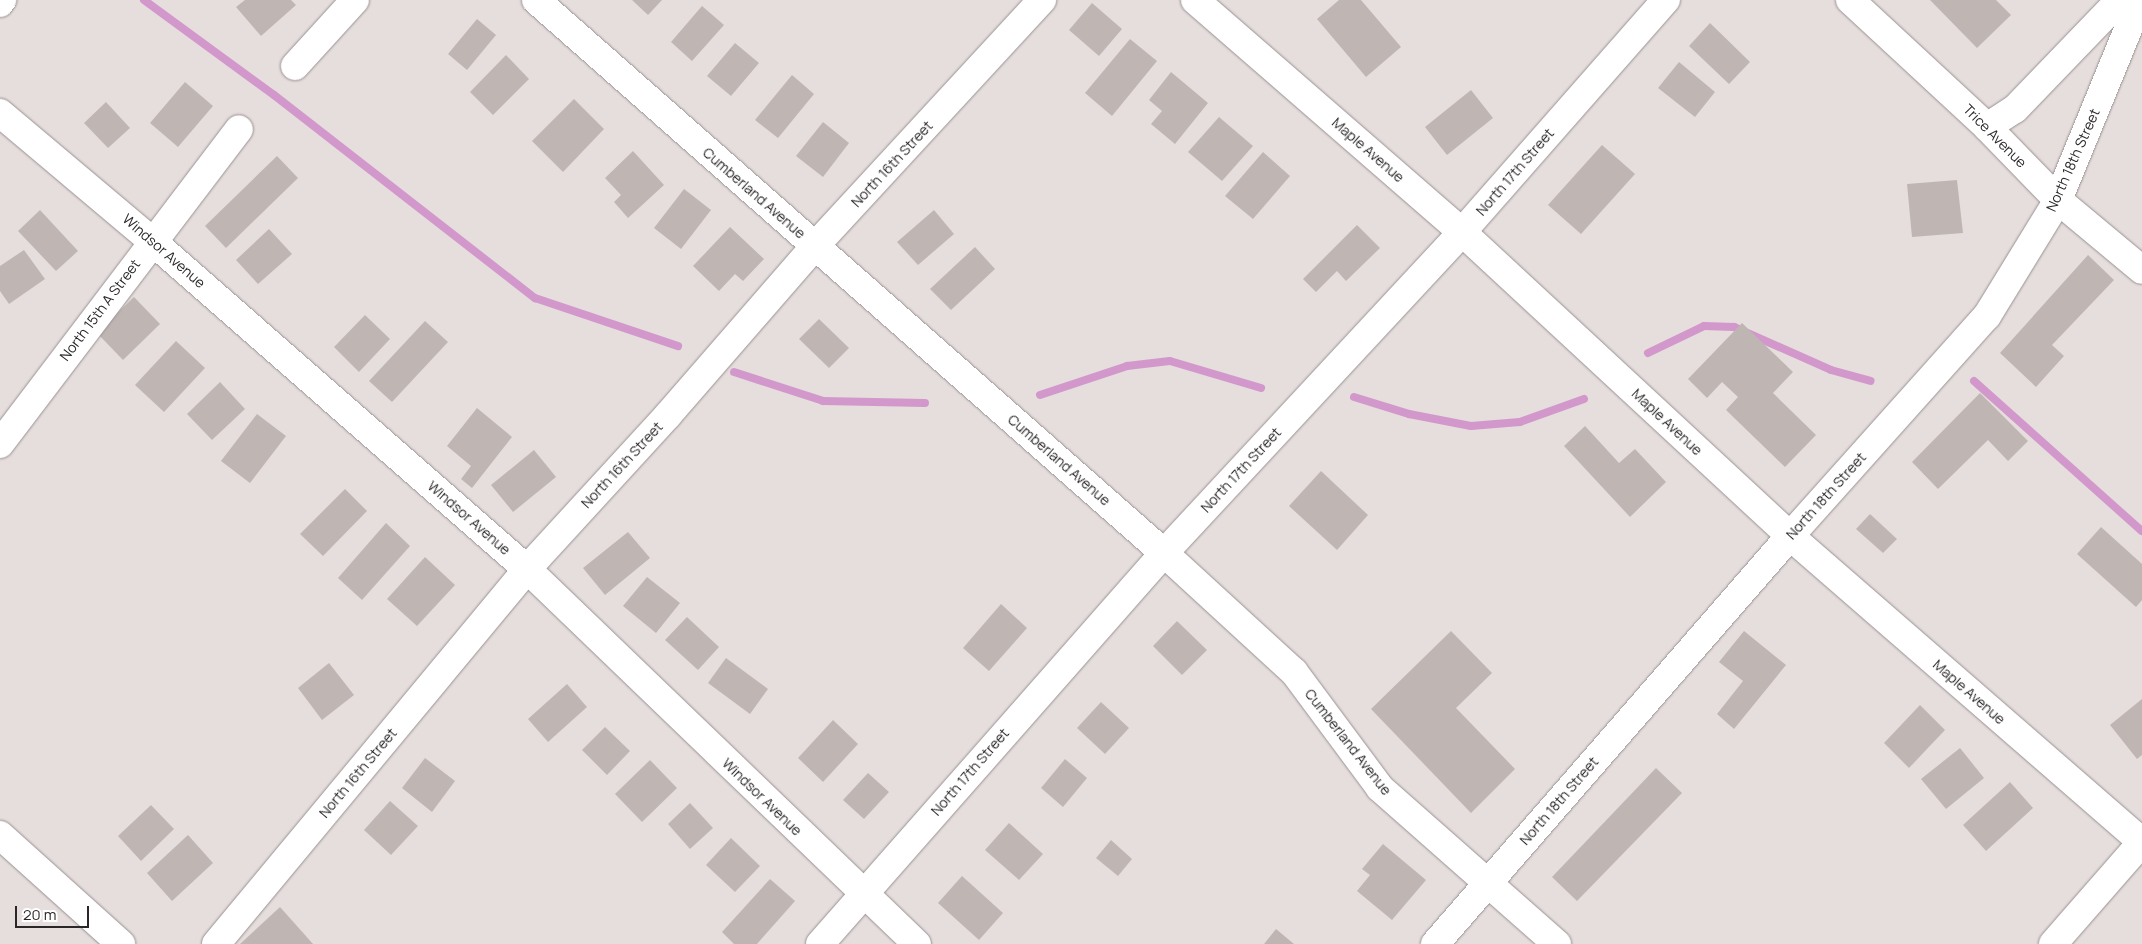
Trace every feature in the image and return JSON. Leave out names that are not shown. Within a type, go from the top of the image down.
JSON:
[{"type":"street","points":[[295,66],[355,0]]},
{"type":"street","name":"Cumberland Avenue","points":[[536,0],[1164,553],[1294,672],[1380,788],[1486,884],[1556,944]]},
{"type":"street","name":"North 16th Street","points":[[216,944],[527,569],[668,415],[815,246],[1042,0]]},
{"type":"street","name":"Maple Avenue","points":[[1195,0],[1462,232],[1790,536],[2142,842]]},
{"type":"street","name":"North 17th Street","points":[[820,944],[1164,553],[1462,232],[1666,0]]},
{"type":"street","name":"Trice Avenue","points":[[1850,0],[1987,127],[2058,200],[2142,270]]},
{"type":"street","points":[[1987,127],[2016,109],[2120,0]]},
{"type":"street","name":"North 18th Street","points":[[1435,944],[1790,536],[1987,316],[2058,200],[2140,0]]},
{"type":"street","name":"Windsor Avenue","points":[[0,113],[152,241],[527,569],[917,944]]},
{"type":"street","name":"North 15th A Street","points":[[0,444],[238,129]]},
{"type":"street","points":[[0,835],[121,944]]},
{"type":"street","points":[[2053,944],[2142,842]]},
{"type":"building","points":[[245,0],[291,0],[296,5],[261,36],[236,7]]},
{"type":"building","points":[[632,0],[662,0],[648,15]]},
{"type":"building","points":[[1339,0],[1361,0],[1401,47],[1366,77],[1317,19]]},
{"type":"building","points":[[1930,0],[1996,0],[2011,15],[1977,48]]},
{"type":"building","points":[[1092,3],[1122,29],[1099,56],[1069,30]]},
{"type":"building","points":[[702,6],[724,25],[692,61],[671,42]]},
{"type":"building","points":[[477,19],[496,35],[467,70],[448,54]]},
{"type":"building","points":[[1710,23],[1750,62],[1729,84],[1689,46]]},
{"type":"building","points":[[1130,39],[1157,61],[1112,116],[1085,93]]},
{"type":"building","points":[[735,43],[759,63],[731,96],[707,76]]},
{"type":"building","points":[[506,55],[529,79],[493,115],[470,92]]},
{"type":"building","points":[[1679,62],[1715,92],[1695,117],[1658,88]]},
{"type":"building","points":[[1171,72],[1208,103],[1175,144],[1151,124],[1162,111],[1149,100]]},
{"type":"building","points":[[792,75],[814,94],[778,138],[755,120]]},
{"type":"building","points":[[185,82],[213,106],[178,147],[150,123]]},
{"type":"building","points":[[1471,90],[1493,118],[1447,155],[1425,127]]},
{"type":"building","points":[[574,99],[604,129],[563,172],[532,141]]},
{"type":"building","points":[[106,102],[130,128],[108,148],[84,123]]},
{"type":"building","points":[[1219,117],[1253,146],[1222,181],[1188,152]]},
{"type":"building","points":[[823,122],[849,143],[823,177],[796,156]]},
{"type":"building","points":[[1602,145],[1635,174],[1581,234],[1548,205]]},
{"type":"building","points":[[633,151],[664,185],[628,218],[614,202],[621,195],[605,178]]},
{"type":"building","points":[[1263,152],[1290,176],[1253,219],[1225,196]]},
{"type":"building","points":[[277,156],[298,178],[226,248],[205,226]]},
{"type":"building","points":[[1957,180],[1963,233],[1912,237],[1907,184]]},
{"type":"building","points":[[684,189],[711,210],[681,249],[654,228]]},
{"type":"building","points":[[40,210],[78,251],[56,271],[18,231]]},
{"type":"building","points":[[934,210],[954,234],[918,265],[897,242]]},
{"type":"building","points":[[1357,225],[1380,248],[1346,281],[1337,271],[1316,292],[1303,279]]},
{"type":"building","points":[[730,227],[764,259],[743,281],[735,274],[719,291],[693,266]]},
{"type":"building","points":[[269,229],[292,254],[258,284],[236,260]]},
{"type":"building","points":[[975,247],[995,269],[951,310],[930,289]]},
{"type":"building","points":[[24,250],[45,279],[9,304],[0,291],[0,266]]},
{"type":"building","points":[[2088,255],[2114,280],[2052,345],[2064,356],[2036,387],[2000,353]]},
{"type":"building","points":[[134,297],[160,324],[123,360],[97,333]]},
{"type":"building","points":[[365,315],[390,339],[359,372],[334,347]]},
{"type":"building","points":[[819,319],[849,348],[829,368],[799,339]]},
{"type":"building","points":[[425,321],[448,342],[392,402],[369,381]]},
{"type":"building","points":[[1742,323],[1793,372],[1773,393],[1816,435],[1785,467],[1726,410],[1738,397],[1722,382],[1707,398],[1688,379]]},
{"type":"building","points":[[176,341],[205,368],[164,412],[135,385]]},
{"type":"building","points":[[220,382],[245,409],[212,440],[187,414]]},
{"type":"building","points":[[1980,393],[2028,441],[2008,461],[1988,440],[1938,489],[1912,462]]},
{"type":"building","points":[[477,408],[512,437],[472,488],[461,479],[471,466],[447,446]]},
{"type":"building","points":[[257,414],[286,436],[250,483],[221,461]]},
{"type":"building","points":[[1585,426],[1619,463],[1635,449],[1666,482],[1630,517],[1564,446]]},
{"type":"building","points":[[534,450],[556,477],[513,512],[491,485]]},
{"type":"building","points":[[1321,471],[1368,515],[1337,550],[1289,506]]},
{"type":"building","points":[[345,489],[367,511],[323,556],[300,534]]},
{"type":"building","points":[[1870,514],[1897,539],[1883,553],[1856,529]]},
{"type":"building","points":[[386,523],[410,546],[362,600],[338,578]]},
{"type":"building","points":[[2101,527],[2142,564],[2142,600],[2136,607],[2077,554]]},
{"type":"building","points":[[628,532],[650,558],[605,595],[583,568]]},
{"type":"building","points":[[425,557],[455,585],[417,626],[387,599]]},
{"type":"building","points":[[647,577],[680,603],[656,633],[623,606]]},
{"type":"building","points":[[1001,604],[1027,628],[989,671],[963,648]]},
{"type":"building","points":[[687,617],[719,647],[698,670],[665,640]]},
{"type":"building","points":[[1177,621],[1207,650],[1182,675],[1153,646]]},
{"type":"building","points":[[1451,631],[1492,673],[1456,708],[1515,769],[1471,813],[1371,709]]},
{"type":"building","points":[[1744,631],[1786,665],[1734,729],[1717,714],[1743,681],[1719,662]]},
{"type":"building","points":[[726,658],[768,689],[750,714],[708,683]]},
{"type":"building","points":[[329,663],[354,695],[322,720],[298,688]]},
{"type":"building","points":[[567,684],[587,707],[548,742],[528,719]]},
{"type":"building","points":[[2142,699],[2142,755],[2137,759],[2110,725]]},
{"type":"building","points":[[1101,702],[1129,728],[1105,754],[1077,728]]},
{"type":"building","points":[[1920,705],[1945,730],[1909,768],[1884,743]]},
{"type":"building","points":[[833,720],[858,744],[823,782],[798,758]]},
{"type":"building","points":[[605,727],[630,751],[607,775],[582,750]]},
{"type":"building","points":[[1960,748],[1984,778],[1946,809],[1921,779]]},
{"type":"building","points":[[425,758],[455,781],[432,812],[402,788]]},
{"type":"building","points":[[1065,759],[1087,778],[1063,807],[1041,788]]},
{"type":"building","points":[[650,760],[677,788],[642,822],[615,794]]},
{"type":"building","points":[[1656,768],[1682,793],[1577,901],[1552,877]]},
{"type":"building","points":[[868,773],[889,792],[864,819],[843,800]]},
{"type":"building","points":[[2010,782],[2033,808],[1986,851],[1963,825]]},
{"type":"building","points":[[390,801],[418,826],[391,855],[364,830]]},
{"type":"building","points":[[690,803],[713,828],[690,849],[668,824]]},
{"type":"building","points":[[151,805],[174,829],[141,861],[118,836]]},
{"type":"building","points":[[1009,823],[1043,854],[1019,880],[985,850]]},
{"type":"building","points":[[188,835],[213,863],[172,901],[147,873]]},
{"type":"building","points":[[731,838],[760,866],[735,892],[706,865]]},
{"type":"building","points":[[1111,840],[1132,859],[1118,876],[1096,858]]},
{"type":"building","points":[[1383,844],[1426,880],[1392,920],[1357,891],[1370,875],[1362,869]]},
{"type":"building","points":[[962,876],[1003,913],[979,940],[938,903]]},
{"type":"building","points":[[770,879],[795,901],[757,944],[734,944],[722,932]]},
{"type":"building","points":[[280,907],[313,944],[240,944]]},
{"type":"building","points":[[1276,929],[1294,944],[1264,944]]},
{"type":"waterway","points":[[144,0],[274,95],[535,298],[678,346]]},
{"type":"waterway","points":[[1648,353],[1704,326],[1734,327],[1831,370],[1871,381]]},
{"type":"waterway","points":[[1040,395],[1127,366],[1170,361],[1261,388]]},
{"type":"waterway","points":[[734,372],[823,401],[925,403]]},
{"type":"waterway","points":[[1974,381],[2142,531]]},
{"type":"waterway","points":[[1354,397],[1409,414],[1471,426],[1520,422],[1584,399]]}]
